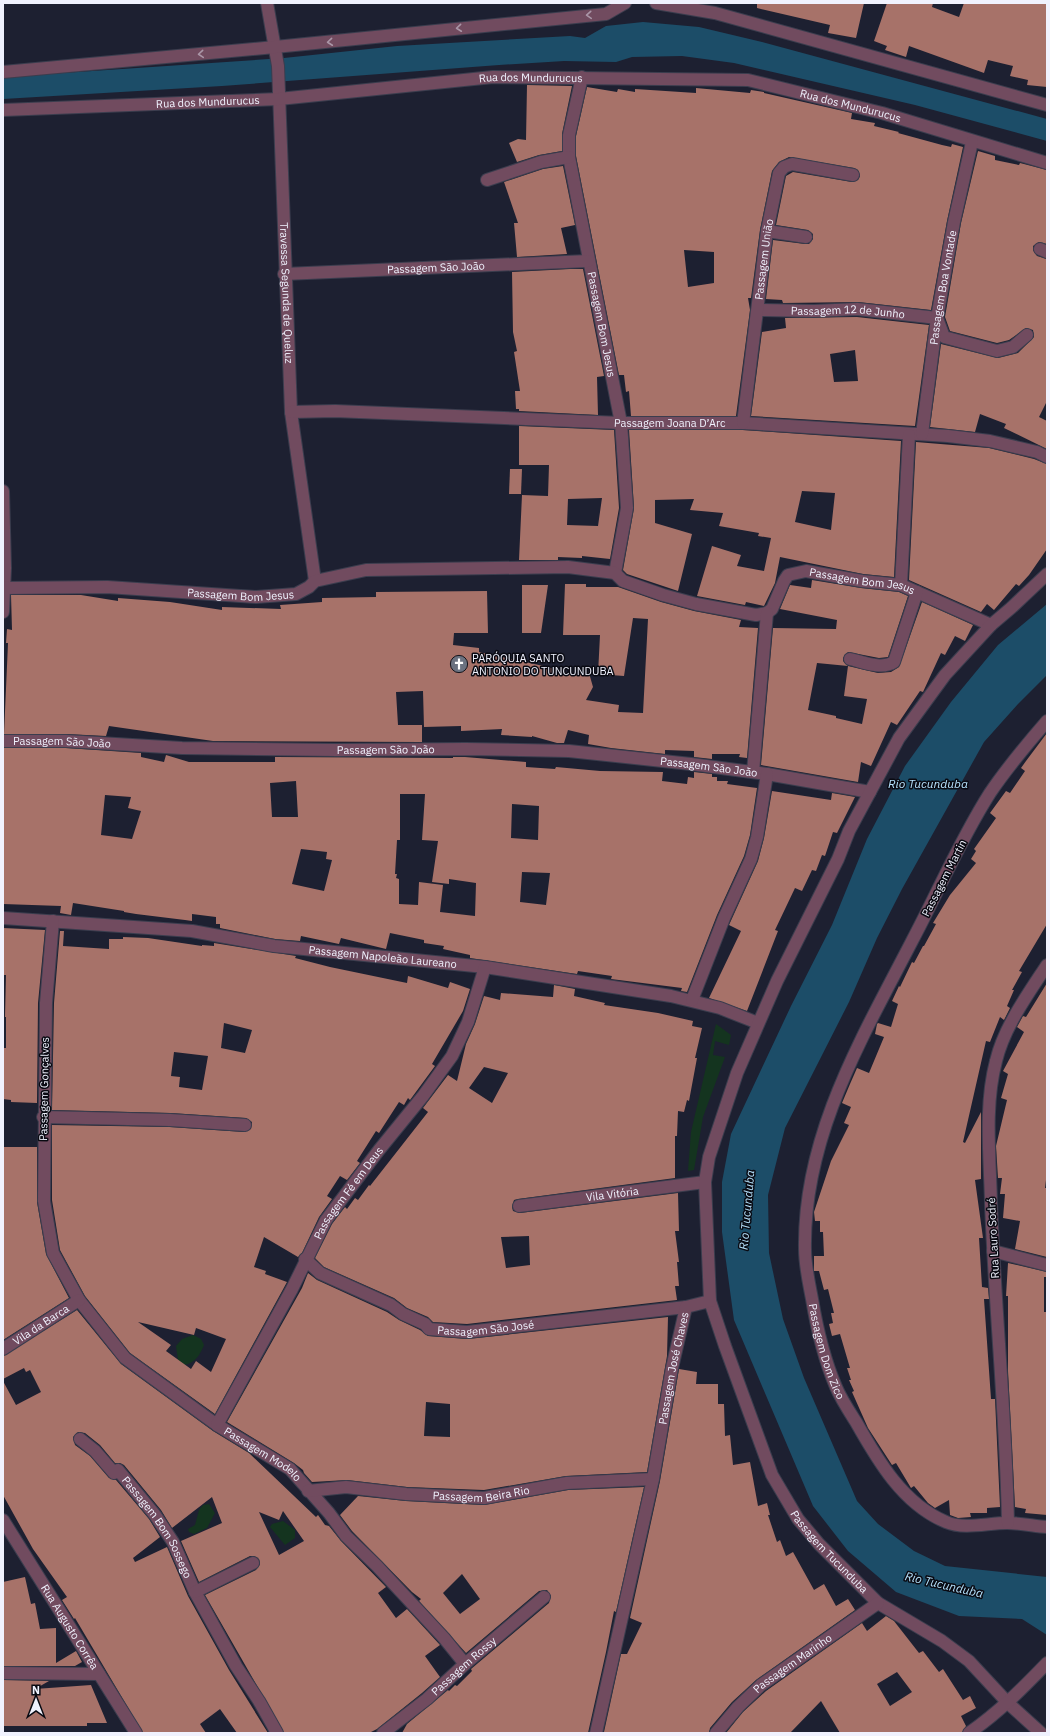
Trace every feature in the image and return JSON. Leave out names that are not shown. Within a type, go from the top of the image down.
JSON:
[{"type":"street","name":"Travessa Segunda de Queluz","points":[[267,3],[278,66],[284,274],[290,412],[315,581]]},
{"type":"street","points":[[3,72],[606,14],[625,3]]},
{"type":"street","points":[[656,3],[716,13],[1047,105]]},
{"type":"street","name":"Rua dos Mundurucus","points":[[3,110],[279,94],[493,77],[748,80],[882,113],[972,142],[1047,163]]},
{"type":"street","name":"Passagem Bom Jesus","points":[[582,77],[569,135],[569,157],[588,261],[621,423],[627,508],[615,572]]},
{"type":"street","name":"Passagem Boa Vontade","points":[[922,434],[937,318],[954,222],[972,142]]},
{"type":"street","points":[[487,180],[534,164],[569,157]]},
{"type":"street","name":"Passagem União","points":[[744,424],[767,231],[778,177],[784,166],[792,164],[853,175]]},
{"type":"street","points":[[767,231],[806,237]]},
{"type":"street","name":"Passagem São João","points":[[284,274],[588,261]]},
{"type":"street","name":"Passagem 12 de Junho","points":[[758,310],[814,311],[857,309],[937,318]]},
{"type":"street","points":[[937,318],[944,338],[997,351],[1013,347],[1027,335]]},
{"type":"street","name":"Passagem Joana D’Arc","points":[[290,412],[335,411],[621,423],[744,424],[908,435],[922,434],[990,441],[1037,452],[1047,457]]},
{"type":"street","points":[[901,585],[908,435]]},
{"type":"street","points":[[3,492],[3,612]]},
{"type":"street","name":"Passagem Bom Jesus","points":[[4,588],[107,588],[256,597],[296,594],[309,588],[315,581],[366,570],[568,567],[615,572],[623,580],[663,595],[743,614],[756,615],[766,614],[772,609],[788,575],[806,571],[862,581],[901,585],[991,624]]},
{"type":"street","points":[[710,1301],[705,1182],[711,1150],[737,1073],[758,1023],[821,889],[838,859],[849,831],[899,738],[945,675],[991,624],[1011,608],[1047,574]]},
{"type":"street","points":[[850,659],[882,666],[894,662],[916,592]]},
{"type":"street","points":[[753,772],[766,614]]},
{"type":"street","name":"Passagem Martin","points":[[858,1046],[922,923],[956,853],[990,793],[1047,721]]},
{"type":"street","name":"Passagem São João","points":[[3,741],[66,741],[198,748],[337,750],[466,749],[569,752],[753,772],[870,792]]},
{"type":"street","points":[[692,1000],[724,918],[751,859],[757,837],[766,774]]},
{"type":"street","name":"Passagem Napoleão Laureano","points":[[3,918],[192,931],[274,946],[485,967],[692,1000],[720,1008],[758,1023]]},
{"type":"street","name":"Passagem Gonçalves","points":[[53,921],[46,1003],[43,1117],[44,1201],[55,1257]]},
{"type":"street","name":"Rua Lauro Sodré","points":[[1008,1523],[1007,1476],[993,1251],[989,1134],[991,1094],[996,1060],[1008,1031],[1047,965]]},
{"type":"street","name":"Passagem Fé em Deus","points":[[218,1425],[292,1288],[305,1259],[326,1220],[379,1150],[423,1096],[452,1056],[468,1022],[485,967]]},
{"type":"street","name":"Passagem Dom Zico","points":[[858,1046],[836,1096],[821,1136],[811,1176],[807,1203],[805,1252],[818,1334],[836,1388],[884,1469],[908,1496],[927,1512],[949,1523],[972,1526],[1008,1523],[1047,1527]]},
{"type":"street","points":[[43,1117],[170,1120],[245,1124]]},
{"type":"street","name":"Vila Vitória","points":[[519,1206],[705,1182]]},
{"type":"street","points":[[993,1251],[1047,1265]]},
{"type":"street","name":"Passagem Modelo","points":[[55,1257],[79,1300],[126,1358],[218,1425],[290,1469],[346,1536],[377,1566],[444,1638],[465,1664]]},
{"type":"street","name":"Passagem São José","points":[[305,1259],[320,1273],[391,1305],[403,1314],[425,1324],[429,1329],[467,1332],[686,1306]]},
{"type":"street","name":"Vila da Barca","points":[[3,1349],[79,1300]]},
{"type":"street","name":"Passagem José Chaves","points":[[596,1733],[652,1479],[672,1368],[686,1306],[710,1301]]},
{"type":"street","name":"Passagem Tucunduba","points":[[710,1301],[724,1346],[772,1475],[798,1520],[819,1544],[878,1603],[969,1660],[1008,1702],[1041,1733]]},
{"type":"street","name":"Passagem Bom Sossego","points":[[80,1439],[95,1451],[114,1473],[118,1470],[154,1515],[173,1542],[195,1592],[215,1624],[236,1666],[277,1733]]},
{"type":"street","name":"Passagem Beira Rio","points":[[308,1491],[346,1487],[406,1494],[484,1498],[567,1483],[652,1479]]},
{"type":"street","name":"Rua Augusto Corrêa","points":[[3,1520],[136,1733]]},
{"type":"street","name":"Passagem Bom Sossego","points":[[195,1592],[253,1563]]},
{"type":"street","name":"Passagem Rossy","points":[[383,1733],[427,1699],[465,1664],[544,1597]]},
{"type":"street","name":"Passagem Marinho","points":[[716,1733],[738,1707],[761,1685],[878,1603]]},
{"type":"street","points":[[969,1733],[990,1719],[1047,1663]]},
{"type":"street","points":[[3,1674],[99,1674]]},
{"type":"green space","points":[[716,1024],[731,1035],[729,1045],[715,1041],[713,1055],[725,1057],[703,1117],[694,1170],[688,1171],[691,1132]]},
{"type":"green space","points":[[193,1335],[201,1339],[204,1345],[197,1358],[184,1365],[178,1360],[176,1346],[182,1339]]},
{"type":"green space","points":[[209,1504],[215,1513],[207,1528],[194,1534],[189,1532],[188,1529],[195,1525],[199,1510],[203,1505]]},
{"type":"green space","points":[[283,1521],[295,1530],[295,1538],[285,1545],[270,1527],[272,1524]]},
{"type":"water","points":[[643,22],[699,27],[762,42],[1047,119],[1047,141],[915,105],[734,63],[682,56],[632,57],[616,62],[564,61],[499,65],[222,86],[3,99],[3,77],[284,58],[397,46],[570,36],[585,38],[606,26]]},
{"type":"water","name":"Rio Tucunduba","points":[[1047,604],[1047,675],[1018,704],[984,742],[902,889],[877,938],[849,1002],[785,1128],[768,1195],[769,1253],[783,1319],[804,1378],[857,1501],[878,1524],[914,1551],[945,1566],[1047,1577],[1047,1635],[1022,1619],[959,1616],[896,1592],[848,1551],[813,1506],[734,1320],[722,1232],[722,1182],[731,1134],[791,1006],[832,925],[867,839],[905,766],[951,702],[998,645]]},
{"type":"building","points":[[757,3],[864,3],[856,38],[828,33],[830,25],[757,8]]},
{"type":"building","points":[[887,3],[933,3],[932,7],[959,17],[964,3],[1047,3],[1047,87],[1027,85],[1028,80],[1010,76],[1013,66],[988,60],[984,73],[909,46],[906,57],[885,50],[887,46],[874,41]]},
{"type":"building","points":[[527,85],[572,86],[562,134],[562,151],[539,155],[517,162],[509,143],[518,139],[526,140]]},
{"type":"building","points":[[587,87],[617,92],[618,89],[635,92],[635,89],[696,93],[696,88],[750,93],[751,90],[764,92],[852,113],[851,119],[875,123],[874,126],[899,132],[898,133],[951,147],[952,144],[963,147],[947,221],[931,310],[858,302],[783,303],[782,300],[766,299],[773,240],[809,244],[813,239],[813,234],[808,230],[776,225],[786,176],[793,172],[852,182],[858,180],[860,176],[858,170],[854,168],[789,157],[779,162],[772,171],[760,230],[751,298],[748,298],[750,310],[736,416],[631,416],[629,391],[626,392],[624,375],[619,375],[576,156],[576,136]],"holes":[[[684,250],[714,252],[714,283],[688,287]]]},
{"type":"building","points":[[978,151],[995,156],[995,160],[1019,165],[1020,163],[1047,170],[1047,244],[1039,242],[1033,246],[1033,250],[1037,256],[1047,259],[1047,401],[1039,417],[1047,421],[1047,449],[1004,428],[1006,424],[980,414],[975,432],[930,427],[941,344],[998,358],[1018,353],[1034,337],[1033,330],[1026,328],[1009,340],[997,343],[950,331],[945,317],[961,223]]},
{"type":"building","points":[[563,166],[575,225],[561,228],[567,254],[517,257],[514,223],[518,223],[504,182],[543,169]]},
{"type":"building","points":[[583,269],[604,376],[597,377],[598,415],[519,411],[519,409],[516,409],[515,391],[520,391],[514,352],[517,351],[513,332],[512,272]]},
{"type":"building","points":[[857,317],[929,325],[915,426],[751,416],[762,332],[786,328],[785,318]],"holes":[[[855,350],[858,381],[834,382],[830,354]]]},
{"type":"building","points":[[519,426],[614,430],[619,508],[610,559],[582,556],[582,558],[558,557],[558,560],[519,560],[522,495],[548,496],[549,465],[519,465]],"holes":[[[602,498],[598,526],[567,525],[568,499]]]},
{"type":"building","points":[[629,430],[743,430],[901,441],[894,577],[863,574],[780,557],[775,583],[764,606],[746,602],[745,605],[697,596],[712,546],[741,555],[737,566],[764,571],[771,538],[758,536],[759,533],[719,526],[723,513],[690,510],[694,499],[655,500],[655,523],[692,534],[678,591],[627,574],[623,570],[634,508]],"holes":[[[802,491],[835,493],[831,530],[795,522]]]},
{"type":"building","points":[[916,442],[989,448],[1034,459],[1047,464],[1047,549],[1029,575],[1019,586],[1016,584],[994,610],[987,604],[981,612],[909,580]]},
{"type":"building","points":[[510,469],[522,469],[521,494],[509,494]]},
{"type":"building","points":[[812,580],[861,588],[899,592],[908,596],[888,657],[879,658],[848,652],[843,658],[843,661],[848,666],[878,673],[891,672],[899,667],[922,602],[973,625],[965,641],[955,636],[945,655],[941,653],[923,692],[920,691],[897,725],[891,722],[871,766],[861,762],[858,782],[761,765],[773,628],[836,629],[837,620],[780,609],[790,585],[811,588]],"holes":[[[817,663],[848,666],[844,696],[867,699],[862,724],[836,718],[836,716],[808,710]]]},
{"type":"building","points":[[565,584],[586,584],[586,587],[618,587],[661,602],[694,611],[741,620],[739,627],[758,628],[747,758],[739,757],[740,754],[712,754],[712,759],[694,757],[694,751],[665,750],[665,754],[611,748],[588,744],[589,735],[568,730],[564,743],[557,743],[532,736],[501,735],[502,729],[461,731],[461,726],[424,727],[423,691],[396,692],[398,725],[422,725],[422,742],[213,741],[109,726],[106,736],[66,734],[4,734],[8,643],[6,643],[7,629],[12,630],[11,595],[81,595],[118,601],[118,598],[170,602],[222,610],[222,607],[281,609],[280,605],[322,602],[322,598],[376,597],[376,592],[487,591],[488,633],[454,633],[453,645],[479,648],[479,652],[548,667],[576,676],[578,669],[589,673],[593,687],[586,700],[619,705],[618,712],[643,713],[648,619],[633,618],[624,676],[598,674],[600,635],[563,635]]},
{"type":"building","points":[[522,585],[548,585],[541,633],[522,633]]},
{"type":"building","points":[[1047,733],[1047,924],[1019,971],[1022,972],[1012,990],[1014,990],[1007,1006],[1010,1008],[1004,1020],[1000,1017],[990,1042],[986,1041],[963,1142],[965,1143],[981,1112],[981,1179],[975,1180],[983,1238],[979,1238],[982,1287],[988,1288],[989,1299],[984,1299],[991,1399],[995,1399],[1000,1507],[987,1508],[987,1513],[970,1513],[971,1517],[958,1518],[950,1515],[949,1500],[935,1508],[928,1503],[914,1486],[911,1488],[896,1463],[892,1465],[868,1428],[852,1392],[854,1391],[849,1380],[851,1380],[847,1368],[850,1368],[840,1334],[832,1336],[829,1324],[833,1323],[831,1313],[834,1313],[828,1289],[824,1290],[819,1271],[814,1271],[814,1256],[824,1256],[823,1232],[820,1232],[820,1221],[815,1221],[814,1212],[831,1161],[849,1125],[844,1123],[851,1107],[842,1103],[857,1068],[869,1073],[884,1037],[875,1034],[877,1024],[891,1027],[898,1004],[892,1001],[912,962],[914,963],[924,946],[936,924],[933,923],[950,895],[976,863],[971,859],[976,851],[974,849],[996,818],[990,813],[1006,791],[1010,793],[1025,771],[1021,768]]},
{"type":"building","points":[[3,748],[66,748],[141,753],[141,757],[164,762],[166,755],[189,762],[275,762],[275,757],[465,757],[526,762],[526,767],[555,769],[556,767],[600,771],[663,772],[662,781],[687,784],[688,777],[694,778],[694,772],[712,774],[712,777],[717,777],[717,781],[728,781],[727,784],[757,788],[750,835],[744,856],[717,915],[687,992],[681,991],[682,988],[611,979],[612,976],[578,971],[577,974],[470,958],[470,955],[443,949],[444,946],[424,943],[424,940],[390,933],[386,949],[341,938],[339,944],[301,936],[300,941],[275,939],[220,928],[220,924],[216,924],[216,917],[192,914],[192,921],[136,914],[73,903],[71,915],[60,913],[61,906],[3,904]],"holes":[[[296,781],[298,817],[272,817],[270,783]],[[400,794],[425,794],[422,840],[438,841],[432,882],[449,884],[449,879],[476,883],[475,916],[440,912],[443,885],[419,882],[418,905],[399,904],[399,879],[396,878],[397,874],[395,874],[397,840],[400,840]],[[105,795],[131,797],[128,808],[141,811],[132,839],[101,835]],[[512,804],[539,806],[538,840],[511,838]],[[301,849],[327,852],[326,859],[332,860],[324,891],[292,884]],[[522,872],[550,873],[546,905],[520,902]]]},
{"type":"building","points":[[772,791],[831,800],[832,793],[855,797],[837,833],[833,832],[825,856],[822,855],[816,871],[812,870],[802,891],[795,888],[775,930],[778,931],[747,1011],[709,998],[741,931],[729,925],[758,861],[764,838]]},
{"type":"building","points":[[3,928],[45,930],[38,1003],[37,1103],[11,1102],[11,1100],[3,1099],[3,1048],[6,1048],[6,975],[3,975]]},
{"type":"building","points":[[60,931],[64,931],[63,946],[109,949],[109,939],[123,939],[123,937],[148,938],[202,946],[214,946],[214,943],[296,956],[295,958],[330,967],[407,983],[408,976],[448,988],[450,982],[470,989],[463,1011],[432,1064],[435,1066],[410,1100],[408,1098],[404,1105],[399,1102],[379,1133],[376,1131],[357,1161],[360,1163],[347,1180],[340,1176],[327,1196],[332,1199],[319,1217],[302,1253],[298,1257],[264,1237],[254,1267],[266,1271],[265,1274],[287,1282],[215,1414],[130,1353],[85,1296],[60,1250],[52,1200],[52,1125],[170,1127],[244,1132],[251,1129],[252,1122],[246,1118],[170,1113],[52,1110],[54,1003]],"holes":[[[224,1023],[252,1030],[245,1053],[221,1048]],[[174,1052],[208,1056],[202,1090],[179,1087],[180,1077],[171,1076]],[[138,1322],[194,1335],[196,1328],[226,1339],[211,1372],[196,1361],[191,1369],[166,1351],[171,1345]]]},
{"type":"building","points":[[1047,983],[1047,1172],[1045,1188],[1047,1188],[1047,1257],[1015,1249],[1020,1221],[1003,1218],[1005,1194],[1000,1194],[1002,1178],[998,1178],[996,1146],[1007,1100],[1001,1098],[1008,1074],[1003,1071],[1024,1032],[1017,1027],[1023,1016],[1026,1017]]},
{"type":"building","points":[[554,985],[575,989],[574,996],[605,1003],[604,1005],[658,1013],[693,1021],[692,1026],[702,1028],[695,1058],[697,1058],[689,1101],[687,1100],[684,1112],[678,1111],[677,1136],[675,1136],[675,1178],[518,1199],[514,1200],[512,1207],[513,1211],[520,1213],[678,1193],[679,1231],[675,1231],[679,1262],[677,1262],[679,1286],[675,1286],[677,1300],[467,1324],[433,1322],[428,1317],[407,1308],[394,1298],[324,1267],[315,1258],[332,1224],[345,1207],[347,1209],[355,1198],[358,1200],[369,1185],[370,1186],[428,1112],[423,1108],[448,1075],[457,1081],[466,1044],[475,1024],[484,996],[500,1000],[501,993],[553,997]],"holes":[[[484,1067],[508,1073],[492,1103],[469,1088]],[[529,1236],[530,1265],[506,1268],[501,1237]]]},
{"type":"building","points":[[3,1147],[37,1147],[37,1202],[46,1254],[69,1298],[3,1340]]},
{"type":"building","points":[[1008,1263],[1047,1272],[1047,1277],[1044,1277],[1044,1312],[1047,1312],[1047,1515],[1025,1513],[1026,1509],[1015,1507],[1008,1371],[1008,1296],[1006,1296]]},
{"type":"building","points":[[308,1273],[317,1280],[387,1312],[428,1336],[468,1339],[668,1317],[667,1356],[647,1472],[566,1476],[484,1490],[407,1487],[347,1480],[312,1482],[303,1470],[294,1463],[227,1422],[302,1288]],"holes":[[[426,1402],[450,1404],[450,1437],[424,1436]]]},
{"type":"building","points":[[77,1310],[121,1364],[213,1431],[249,1453],[316,1517],[318,1515],[325,1525],[329,1526],[341,1541],[386,1587],[378,1593],[396,1618],[407,1609],[440,1645],[425,1656],[440,1677],[377,1729],[369,1733],[284,1733],[205,1595],[256,1570],[260,1564],[259,1559],[254,1556],[250,1556],[199,1582],[181,1541],[222,1523],[212,1497],[172,1528],[161,1510],[124,1465],[115,1463],[100,1445],[85,1433],[78,1432],[73,1437],[75,1445],[90,1456],[109,1478],[116,1480],[149,1519],[160,1537],[133,1558],[135,1562],[167,1547],[188,1596],[229,1670],[268,1733],[237,1733],[220,1709],[200,1724],[206,1733],[143,1733],[75,1618],[74,1619],[62,1600],[67,1597],[33,1549],[3,1495],[3,1381],[16,1405],[41,1392],[30,1370],[26,1372],[24,1368],[3,1379],[3,1356]],"holes":[[[283,1511],[304,1541],[279,1555],[259,1512],[279,1520]]]},
{"type":"building","points":[[679,1369],[697,1372],[696,1384],[718,1384],[718,1404],[724,1404],[725,1436],[730,1435],[733,1465],[750,1462],[758,1506],[767,1503],[770,1515],[768,1515],[777,1542],[780,1540],[786,1556],[793,1552],[814,1590],[824,1584],[836,1606],[848,1599],[855,1610],[756,1680],[732,1702],[710,1728],[709,1733],[604,1732],[621,1654],[627,1654],[642,1623],[630,1618],[660,1481]]},
{"type":"building","points":[[644,1487],[616,1612],[614,1611],[588,1733],[402,1733],[407,1724],[448,1690],[449,1691],[455,1685],[457,1686],[472,1671],[471,1669],[549,1603],[551,1596],[547,1590],[539,1591],[466,1653],[419,1601],[421,1599],[412,1592],[352,1531],[340,1515],[358,1496],[406,1501],[484,1505],[568,1490]],"holes":[[[462,1574],[480,1599],[460,1614],[443,1593]]]},
{"type":"building","points":[[25,1577],[31,1604],[35,1603],[40,1629],[56,1628],[56,1663],[76,1651],[82,1662],[75,1666],[3,1666],[3,1582]]},
{"type":"building","points":[[886,1616],[894,1621],[919,1653],[923,1651],[939,1672],[943,1669],[963,1700],[970,1696],[976,1708],[961,1716],[966,1726],[962,1733],[840,1733],[821,1701],[790,1733],[726,1733],[743,1712],[766,1691],[862,1623],[867,1631]],"holes":[[[897,1672],[912,1692],[890,1706],[877,1684]]]},
{"type":"building","points":[[3,1680],[49,1681],[35,1689],[91,1685],[107,1723],[87,1723],[87,1726],[3,1726]]},
{"type":"place","name":"PARÓQUIA SANTO ANTONIO DO TUNCUNDUBA","points":[[459,664]]}]
